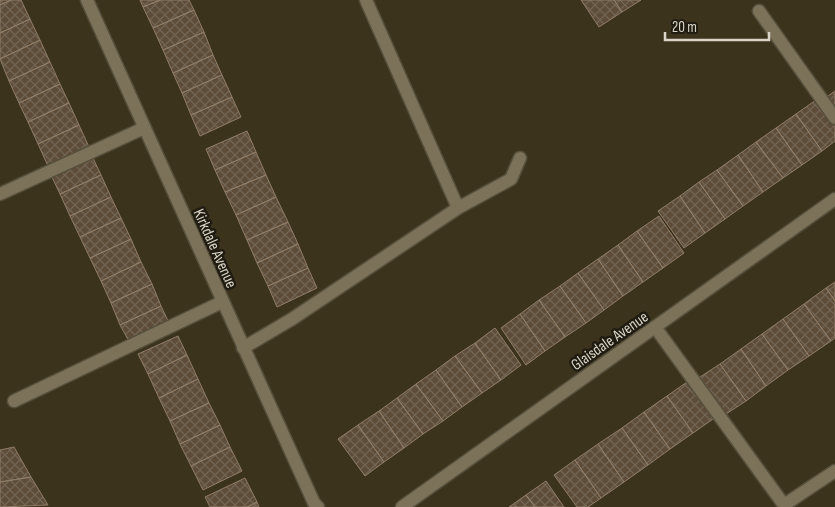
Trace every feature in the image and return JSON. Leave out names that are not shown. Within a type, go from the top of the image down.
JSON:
[{"type":"street","name":"Kirkdale Avenue","points":[[87,0],[222,302],[314,503],[318,507]]},
{"type":"street","points":[[366,0],[458,208]]},
{"type":"street","points":[[758,11],[835,118]]},
{"type":"street","points":[[0,194],[144,128]]},
{"type":"street","points":[[243,348],[292,319],[458,208],[511,179],[520,158]]},
{"type":"street","name":"Glaisdale Avenue","points":[[402,507],[834,202]]},
{"type":"street","points":[[14,401],[222,302]]},
{"type":"street","points":[[655,327],[782,506],[835,471]]},
{"type":"building","points":[[0,0],[11,0],[0,5]]},
{"type":"building","points":[[11,0],[21,0],[30,19],[0,33],[0,5]]},
{"type":"building","points":[[140,0],[160,0],[143,7]]},
{"type":"building","points":[[160,0],[189,0],[194,10],[153,28],[143,7]]},
{"type":"building","points":[[581,0],[614,0],[622,12],[599,27]]},
{"type":"building","points":[[614,0],[641,0],[622,12]]},
{"type":"building","points":[[194,10],[204,32],[163,50],[153,28]]},
{"type":"building","points":[[30,19],[40,40],[0,59],[0,33]]},
{"type":"building","points":[[204,32],[213,55],[173,73],[163,50]]},
{"type":"building","points":[[40,40],[50,62],[9,81],[0,59]]},
{"type":"building","points":[[213,55],[222,75],[182,93],[173,73]]},
{"type":"building","points":[[50,62],[60,84],[19,103],[9,81]]},
{"type":"building","points":[[222,75],[232,97],[191,115],[182,93]]},
{"type":"building","points":[[60,84],[69,103],[28,122],[19,103]]},
{"type":"building","points":[[835,91],[835,113],[825,98]]},
{"type":"building","points":[[232,97],[241,117],[200,136],[191,115]]},
{"type":"building","points":[[816,100],[835,127],[835,141],[822,151],[796,114]]},
{"type":"building","points":[[69,103],[79,125],[38,144],[28,122]]},
{"type":"building","points":[[796,114],[822,151],[802,165],[776,128]]},
{"type":"building","points":[[79,125],[89,147],[48,166],[38,144]]},
{"type":"building","points":[[776,128],[802,165],[783,178],[756,142]]},
{"type":"building","points":[[247,131],[256,152],[215,170],[206,149]]},
{"type":"building","points":[[756,142],[783,178],[763,192],[738,155]]},
{"type":"building","points":[[256,152],[266,175],[225,192],[215,170]]},
{"type":"building","points":[[738,155],[763,192],[743,206],[717,170]]},
{"type":"building","points":[[92,156],[101,175],[60,194],[51,175]]},
{"type":"building","points":[[717,170],[743,206],[725,219],[699,182]]},
{"type":"building","points":[[101,175],[111,197],[70,216],[60,194]]},
{"type":"building","points":[[266,175],[276,197],[236,215],[225,192]]},
{"type":"building","points":[[699,182],[725,219],[705,233],[680,196]]},
{"type":"building","points":[[680,196],[705,233],[684,248],[658,211]]},
{"type":"building","points":[[111,197],[121,218],[80,237],[70,216]]},
{"type":"building","points":[[276,197],[288,222],[247,240],[236,215]]},
{"type":"building","points":[[659,216],[684,253],[663,268],[637,231]]},
{"type":"building","points":[[121,218],[131,239],[90,258],[80,237]]},
{"type":"building","points":[[288,222],[298,244],[257,263],[247,240]]},
{"type":"building","points":[[637,231],[663,268],[643,282],[618,245]]},
{"type":"building","points":[[131,239],[141,262],[101,281],[90,258]]},
{"type":"building","points":[[298,244],[308,268],[268,286],[257,263]]},
{"type":"building","points":[[618,245],[643,282],[623,296],[598,259]]},
{"type":"building","points":[[598,259],[623,296],[604,310],[578,273]]},
{"type":"building","points":[[141,262],[152,284],[111,303],[101,281]]},
{"type":"building","points":[[308,268],[317,288],[277,307],[268,286]]},
{"type":"building","points":[[578,273],[604,310],[586,323],[560,286]]},
{"type":"building","points":[[835,282],[835,301],[826,288]]},
{"type":"building","points":[[152,284],[161,306],[120,325],[111,303]]},
{"type":"building","points":[[560,286],[586,323],[565,337],[539,300]]},
{"type":"building","points":[[826,288],[835,301],[835,338],[831,341],[804,304]]},
{"type":"building","points":[[539,300],[565,337],[545,351],[520,314]]},
{"type":"building","points":[[804,304],[831,341],[809,356],[783,319]]},
{"type":"building","points":[[161,306],[170,325],[130,343],[120,325]]},
{"type":"building","points":[[520,314],[545,351],[526,365],[501,328]]},
{"type":"building","points":[[783,319],[809,356],[788,370],[762,334]]},
{"type":"building","points":[[495,328],[521,365],[501,380],[475,343]]},
{"type":"building","points":[[762,334],[788,370],[766,386],[741,349]]},
{"type":"building","points":[[178,336],[187,355],[148,374],[138,354]]},
{"type":"building","points":[[475,343],[501,380],[482,393],[455,356]]},
{"type":"building","points":[[741,349],[766,386],[746,401],[720,364]]},
{"type":"building","points":[[187,355],[198,379],[159,398],[148,374]]},
{"type":"building","points":[[455,356],[482,393],[462,407],[436,370]]},
{"type":"building","points":[[720,364],[746,401],[726,414],[700,377]]},
{"type":"building","points":[[436,370],[462,407],[443,421],[416,384]]},
{"type":"building","points":[[198,379],[209,403],[170,421],[159,398]]},
{"type":"building","points":[[687,382],[713,419],[693,433],[667,396]]},
{"type":"building","points":[[416,384],[443,421],[423,434],[397,398]]},
{"type":"building","points":[[667,396],[693,433],[670,449],[644,412]]},
{"type":"building","points":[[397,398],[423,434],[404,448],[379,411]]},
{"type":"building","points":[[209,403],[220,425],[180,444],[170,421]]},
{"type":"building","points":[[379,411],[404,448],[384,462],[358,425]]},
{"type":"building","points":[[644,412],[670,449],[648,465],[622,428]]},
{"type":"building","points":[[220,425],[230,447],[191,466],[180,444]]},
{"type":"building","points":[[358,425],[384,462],[365,476],[338,439]]},
{"type":"building","points":[[622,428],[648,465],[624,482],[598,444]]},
{"type":"building","points":[[598,444],[624,482],[601,498],[575,460]]},
{"type":"building","points":[[14,447],[31,477],[0,482],[0,450]]},
{"type":"building","points":[[230,447],[242,471],[203,490],[191,466]]},
{"type":"building","points":[[575,460],[601,498],[588,507],[577,507],[554,475]]},
{"type":"building","points":[[31,477],[48,505],[0,507],[0,482]]},
{"type":"building","points":[[245,478],[257,502],[247,507],[210,507],[205,497]]},
{"type":"building","points":[[546,481],[564,507],[535,507],[526,495]]},
{"type":"building","points":[[526,495],[535,507],[509,507]]},
{"type":"building","points":[[257,502],[259,507],[247,507]]}]
